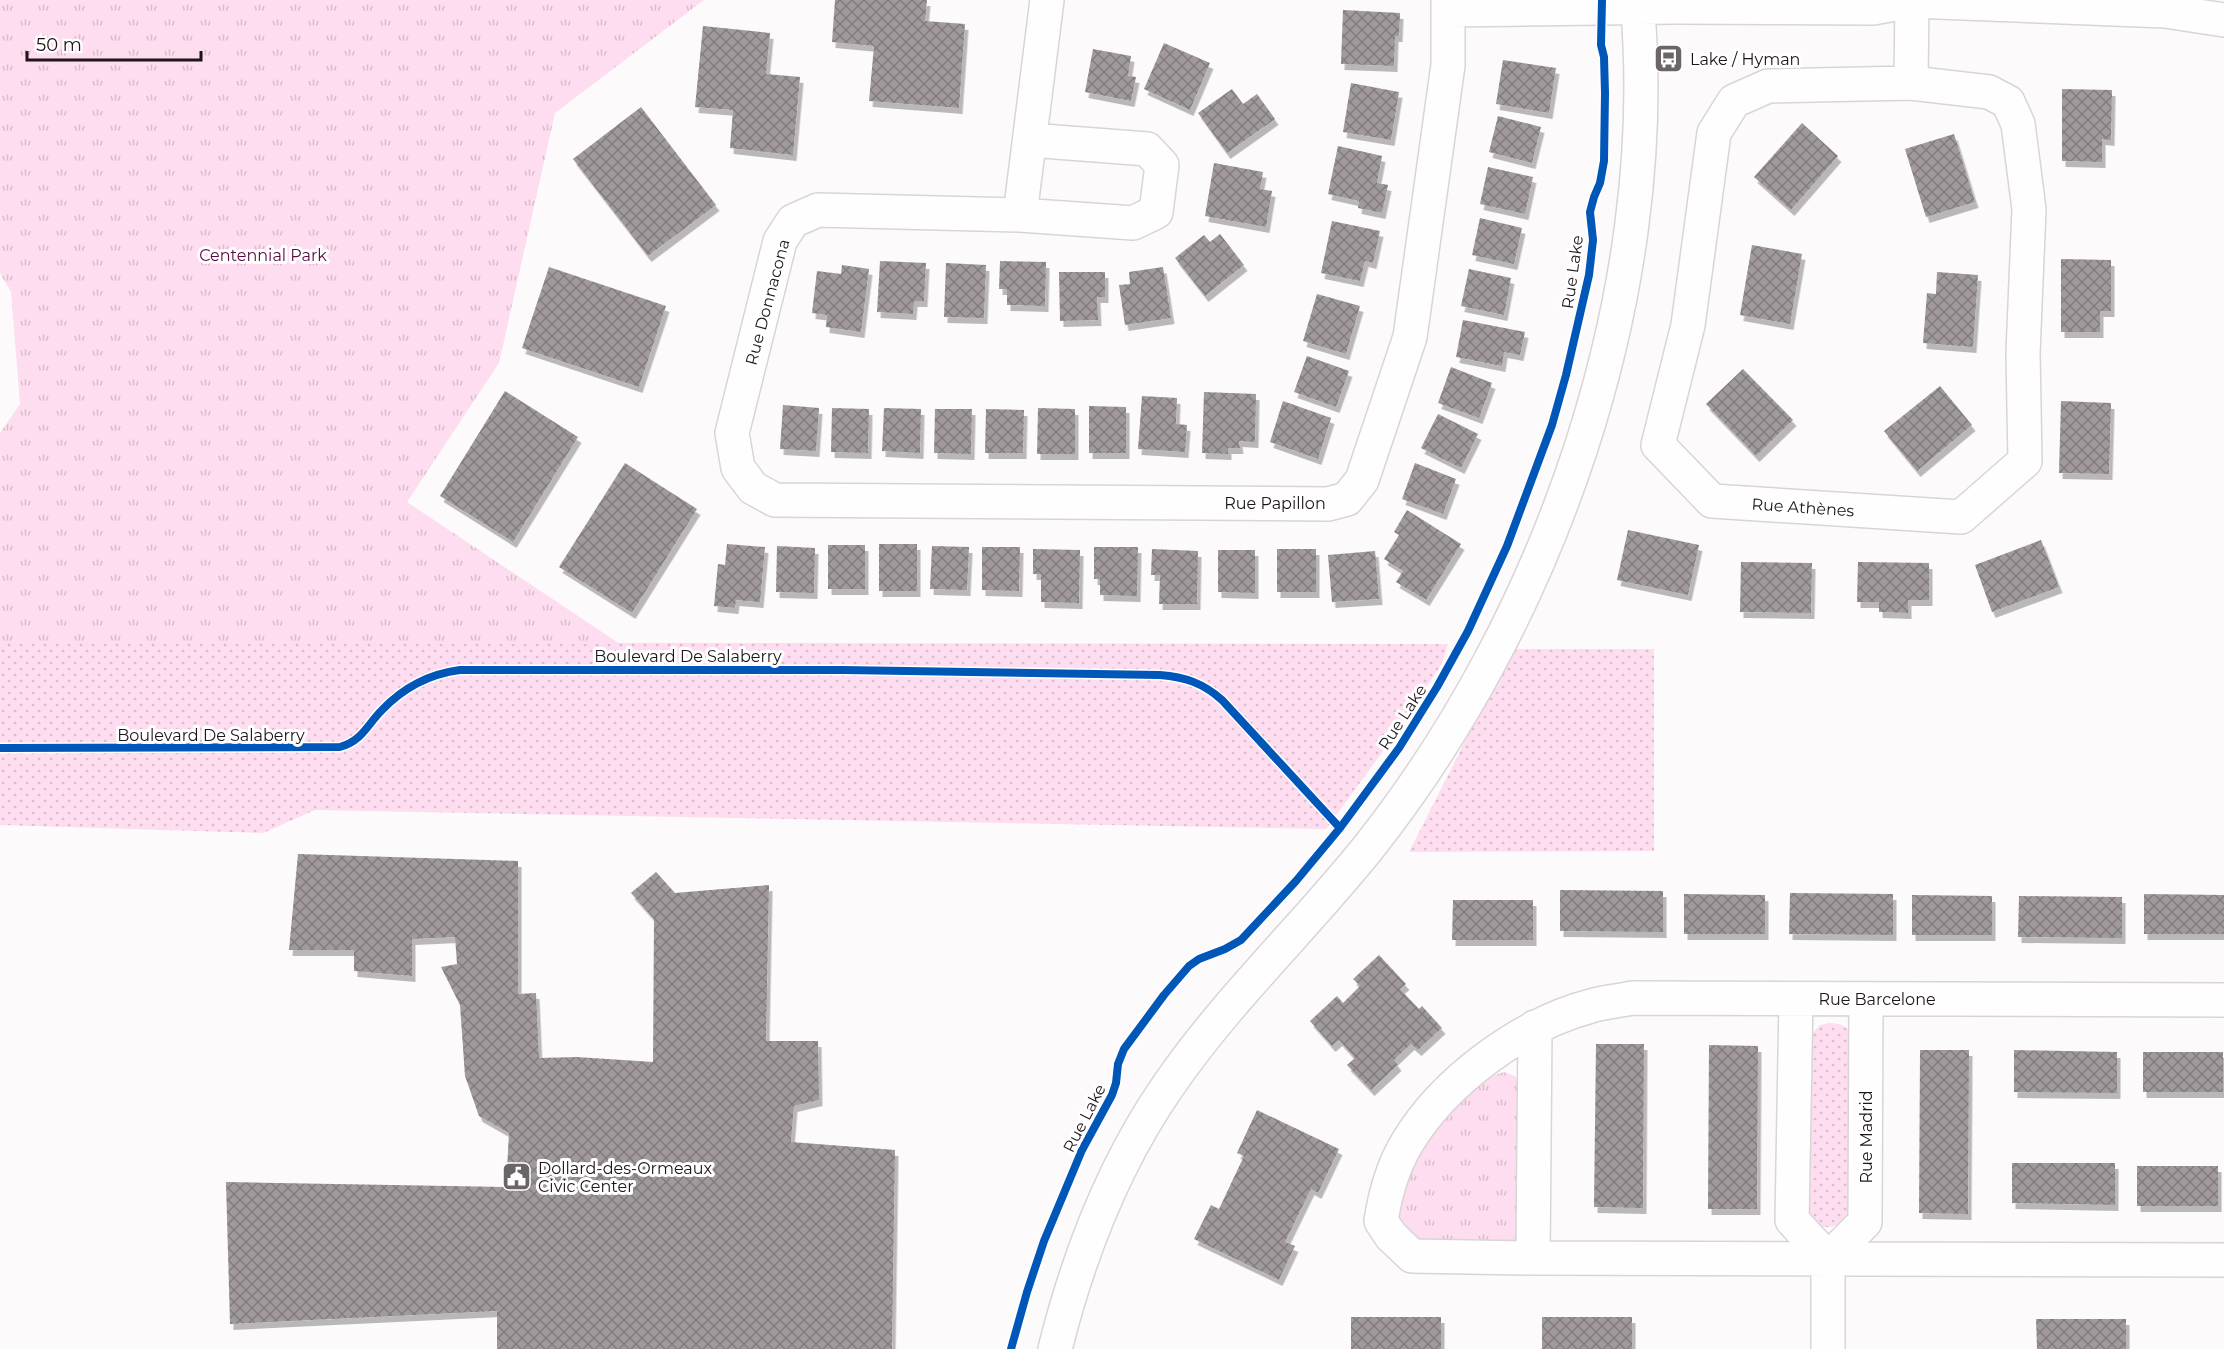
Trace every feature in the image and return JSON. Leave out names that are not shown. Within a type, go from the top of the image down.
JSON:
[{"type":"street","points":[[1020,215],[1047,0]]},
{"type":"street","points":[[1911,83],[1912,0]]},
{"type":"street","points":[[1448,5],[1637,4],[1873,8],[1912,0],[2165,5],[2224,20]]},
{"type":"street","points":[[1055,1349],[1075,1278],[1096,1226],[1121,1168],[1157,1102],[1208,1033],[1352,868],[1409,793],[1487,667],[1539,558],[1562,503],[1583,439],[1605,359],[1623,275],[1638,158],[1642,47],[1637,4]]},
{"type":"street","name":"Rue Papillon","points":[[738,468],[753,488],[775,500],[1328,504],[1347,499],[1362,480],[1410,337],[1448,65],[1448,5]]},
{"type":"street","name":"Rue Athènes","points":[[1911,83],[1989,92],[2008,102],[2018,124],[2029,209],[2023,353],[2025,461],[1961,517],[1712,501],[1658,445],[1688,325],[1714,133],[1734,101],[1768,86],[1911,83]]},
{"type":"street","name":"Rue Donnacona","points":[[738,468],[732,433],[780,241],[793,221],[818,210],[1020,215],[1133,223],[1156,212],[1162,165],[1147,149],[1030,140]]},
{"type":"street","name":"Rue Barcelone","points":[[2224,1000],[1632,998],[1590,1006],[1535,1027],[1478,1064],[1443,1096],[1407,1143],[1385,1195],[1381,1221],[1391,1236],[1412,1256],[2224,1260]]},
{"type":"street","points":[[1796,999],[1792,1220],[1828,1259],[1828,1349]]},
{"type":"street","name":"Rue Madrid","points":[[1828,1259],[1865,1222],[1866,999]]},
{"type":"street","points":[[1533,1258],[1535,1027]]},
{"type":"green space","name":"Centennial Park","points":[[0,0],[704,0],[555,113],[499,363],[407,502],[620,644],[0,642],[0,433],[20,404],[11,292],[0,273]]},
{"type":"green space","points":[[0,642],[1448,644],[1441,665],[1389,743],[1326,829],[315,810],[263,833],[0,825]]},
{"type":"green space","points":[[1512,649],[1654,649],[1654,851],[1409,852]]},
{"type":"green space","points":[[1831,1023],[1845,1027],[1853,1038],[1851,1213],[1843,1222],[1826,1227],[1814,1226],[1807,1217],[1812,1034],[1820,1025]]},
{"type":"green space","points":[[1504,1072],[1515,1076],[1521,1086],[1517,1242],[1506,1246],[1412,1239],[1395,1214],[1412,1163],[1432,1134],[1482,1079]]},
{"type":"building","points":[[835,0],[927,0],[925,21],[965,24],[959,108],[869,101],[874,46],[832,42]]},
{"type":"building","points":[[1343,10],[1400,13],[1399,36],[1395,36],[1394,66],[1341,64]]},
{"type":"building","points":[[703,26],[770,33],[766,74],[800,77],[793,155],[730,148],[733,110],[695,107]]},
{"type":"building","points":[[1164,43],[1210,63],[1190,110],[1144,89]]},
{"type":"building","points":[[1093,49],[1131,56],[1128,76],[1136,77],[1131,101],[1085,92]]},
{"type":"building","points":[[1503,60],[1556,68],[1549,113],[1496,104]]},
{"type":"building","points":[[1351,83],[1399,92],[1391,140],[1343,132]]},
{"type":"building","points":[[1232,89],[1243,104],[1257,94],[1275,119],[1227,153],[1198,113]]},
{"type":"building","points":[[2062,89],[2112,90],[2111,140],[2102,139],[2102,162],[2062,161]]},
{"type":"building","points":[[641,107],[716,205],[648,256],[573,159]]},
{"type":"building","points":[[1498,116],[1541,127],[1532,163],[1489,152]]},
{"type":"building","points":[[1802,123],[1838,156],[1791,210],[1754,177]]},
{"type":"building","points":[[1954,134],[1975,202],[1926,217],[1905,149]]},
{"type":"building","points":[[1338,146],[1382,156],[1377,183],[1388,185],[1382,213],[1358,208],[1359,201],[1328,194]]},
{"type":"building","points":[[1214,163],[1263,172],[1260,189],[1272,191],[1266,227],[1205,216]]},
{"type":"building","points":[[1488,167],[1533,177],[1525,214],[1480,204]]},
{"type":"building","points":[[1480,218],[1522,228],[1514,264],[1472,255]]},
{"type":"building","points":[[1332,221],[1380,231],[1373,263],[1365,261],[1360,281],[1321,273]]},
{"type":"building","points":[[1220,234],[1244,265],[1205,296],[1175,258],[1204,235],[1210,242]]},
{"type":"building","points":[[1752,245],[1802,254],[1790,324],[1740,315]]},
{"type":"building","points":[[2061,259],[2111,260],[2111,311],[2100,311],[2100,332],[2061,332]]},
{"type":"building","points":[[880,261],[926,263],[924,301],[914,301],[913,314],[877,312]]},
{"type":"building","points":[[1000,261],[1046,262],[1045,306],[1007,305],[1007,289],[999,289]]},
{"type":"building","points":[[946,263],[986,265],[984,318],[944,317]]},
{"type":"building","points":[[842,265],[869,269],[861,332],[826,327],[827,315],[812,313],[817,271],[841,274]]},
{"type":"building","points":[[549,267],[666,306],[639,387],[522,348]]},
{"type":"building","points":[[1163,267],[1171,318],[1125,325],[1119,285],[1130,284],[1129,272]]},
{"type":"building","points":[[1469,269],[1511,278],[1504,315],[1461,306]]},
{"type":"building","points":[[1059,272],[1105,272],[1105,297],[1097,297],[1098,320],[1060,321]]},
{"type":"building","points":[[1937,272],[1978,275],[1973,347],[1923,343],[1927,293],[1936,294]]},
{"type":"building","points":[[1317,294],[1360,306],[1346,354],[1303,341]]},
{"type":"building","points":[[1463,320],[1525,332],[1520,355],[1504,352],[1502,366],[1456,357]]},
{"type":"building","points":[[1307,356],[1349,371],[1336,407],[1294,392]]},
{"type":"building","points":[[1451,367],[1492,383],[1479,418],[1438,403]]},
{"type":"building","points":[[1743,369],[1793,420],[1756,456],[1706,404]]},
{"type":"building","points":[[1940,386],[1972,425],[1917,471],[1884,431]]},
{"type":"building","points":[[505,391],[578,437],[513,542],[440,496]]},
{"type":"building","points":[[1204,392],[1256,394],[1255,442],[1239,441],[1240,448],[1228,448],[1228,454],[1202,453]]},
{"type":"building","points":[[1142,396],[1177,398],[1176,424],[1187,425],[1185,452],[1138,449]]},
{"type":"building","points":[[1283,401],[1331,418],[1318,459],[1270,442]]},
{"type":"building","points":[[2061,401],[2111,403],[2109,474],[2059,473]]},
{"type":"building","points":[[783,405],[819,408],[816,451],[780,449]]},
{"type":"building","points":[[1089,406],[1126,407],[1126,453],[1089,453]]},
{"type":"building","points":[[832,408],[869,409],[868,453],[831,452]]},
{"type":"building","points":[[884,408],[921,409],[920,453],[882,451]]},
{"type":"building","points":[[1038,408],[1075,409],[1075,454],[1037,454]]},
{"type":"building","points":[[935,409],[972,409],[971,454],[934,453]]},
{"type":"building","points":[[986,409],[1024,410],[1023,453],[985,453]]},
{"type":"building","points":[[1438,414],[1478,434],[1461,468],[1421,448]]},
{"type":"building","points":[[625,463],[697,509],[632,613],[559,567]]},
{"type":"building","points":[[1415,463],[1456,479],[1443,514],[1402,499]]},
{"type":"building","points":[[1407,510],[1461,544],[1426,600],[1396,582],[1403,571],[1384,559],[1399,535],[1394,532]]},
{"type":"building","points":[[1628,530],[1699,545],[1688,595],[1617,580]]},
{"type":"building","points":[[2041,540],[2059,587],[1992,612],[1975,565]]},
{"type":"building","points":[[727,544],[765,547],[760,602],[736,600],[735,608],[714,606],[718,564],[725,565]]},
{"type":"building","points":[[879,544],[917,544],[917,591],[879,591]]},
{"type":"building","points":[[828,545],[865,545],[865,589],[828,589]]},
{"type":"building","points":[[777,546],[815,548],[814,593],[776,592]]},
{"type":"building","points":[[932,546],[969,547],[967,590],[930,589]]},
{"type":"building","points":[[982,547],[1020,547],[1019,591],[982,590]]},
{"type":"building","points":[[1094,547],[1138,547],[1137,596],[1100,595],[1100,579],[1094,579]]},
{"type":"building","points":[[1033,549],[1080,550],[1079,603],[1041,602],[1041,574],[1033,574]]},
{"type":"building","points":[[1152,549],[1198,551],[1197,604],[1159,604],[1160,575],[1151,575]]},
{"type":"building","points":[[1277,549],[1316,549],[1316,592],[1277,592]]},
{"type":"building","points":[[1218,550],[1255,550],[1255,593],[1218,592]]},
{"type":"building","points":[[1375,551],[1379,599],[1332,602],[1328,555]]},
{"type":"building","points":[[1741,562],[1812,563],[1811,613],[1740,612]]},
{"type":"building","points":[[1858,562],[1929,563],[1929,600],[1908,600],[1908,613],[1879,612],[1879,602],[1857,602]]},
{"type":"building","points":[[298,854],[518,861],[518,994],[536,993],[539,1058],[577,1057],[653,1062],[654,919],[631,893],[656,872],[675,893],[769,885],[766,1041],[818,1041],[819,1100],[794,1106],[791,1142],[895,1150],[892,1349],[497,1349],[497,1311],[230,1324],[226,1182],[506,1187],[509,1133],[479,1116],[465,1076],[460,1005],[441,967],[457,964],[455,937],[412,939],[412,976],[354,971],[354,950],[289,950]]},
{"type":"building","points":[[1560,890],[1663,891],[1663,932],[1560,931]]},
{"type":"building","points":[[1790,893],[1893,894],[1893,935],[1789,934]]},
{"type":"building","points":[[1684,894],[1765,895],[1765,934],[1684,934]]},
{"type":"building","points":[[2144,894],[2224,895],[2224,934],[2144,934]]},
{"type":"building","points":[[1912,895],[1992,896],[1992,935],[1912,935]]},
{"type":"building","points":[[2019,896],[2122,897],[2122,938],[2018,937]]},
{"type":"building","points":[[1453,900],[1533,900],[1533,940],[1452,940]]},
{"type":"building","points":[[1379,955],[1406,984],[1400,989],[1419,1009],[1422,1006],[1442,1028],[1418,1050],[1411,1044],[1394,1060],[1398,1065],[1371,1090],[1347,1065],[1355,1058],[1339,1040],[1332,1046],[1310,1021],[1337,996],[1343,1003],[1360,986],[1353,979]]},
{"type":"building","points":[[1596,1044],[1644,1044],[1643,1208],[1594,1207]]},
{"type":"building","points":[[1709,1045],[1758,1046],[1757,1209],[1708,1209]]},
{"type":"building","points":[[1920,1050],[1969,1050],[1968,1214],[1919,1213]]},
{"type":"building","points":[[2014,1050],[2117,1052],[2117,1093],[2014,1092]]},
{"type":"building","points":[[2143,1052],[2223,1052],[2223,1092],[2143,1092]]},
{"type":"building","points":[[1257,1110],[1339,1149],[1318,1193],[1311,1189],[1285,1242],[1295,1246],[1279,1280],[1194,1239],[1211,1205],[1219,1209],[1244,1156],[1237,1153]]},
{"type":"building","points":[[2012,1163],[2115,1163],[2115,1205],[2012,1203]]},
{"type":"building","points":[[2137,1166],[2218,1166],[2218,1206],[2137,1206]]},
{"type":"building","points":[[1351,1317],[1441,1317],[1441,1349],[1351,1349]]},
{"type":"building","points":[[1542,1317],[1632,1317],[1632,1349],[1542,1349]]},
{"type":"building","points":[[2036,1319],[2126,1319],[2126,1349],[2037,1349]]},
{"type":"cycle path","name":"Rue Lake","points":[[1011,1349],[1044,1241],[1082,1150],[1112,1095],[1118,1064],[1124,1049],[1164,995],[1189,966],[1241,940],[1296,881],[1340,828],[1399,748],[1437,687],[1468,631],[1507,546],[1552,425],[1589,275],[1593,240],[1590,212],[1600,183],[1604,161],[1605,93],[1604,57],[1601,45],[1602,0]]},
{"type":"cycle path","name":"Boulevard De Salaberry","points":[[0,748],[340,747],[359,737],[382,710],[417,683],[460,670],[843,670],[1160,675],[1193,682],[1208,689],[1222,700],[1340,828]]},
{"type":"place","name":"Lake / Hyman","points":[[1669,59]]},
{"type":"place","name":"Dollard-des-Ormeaux Civic Center","points":[[517,1177]]}]
